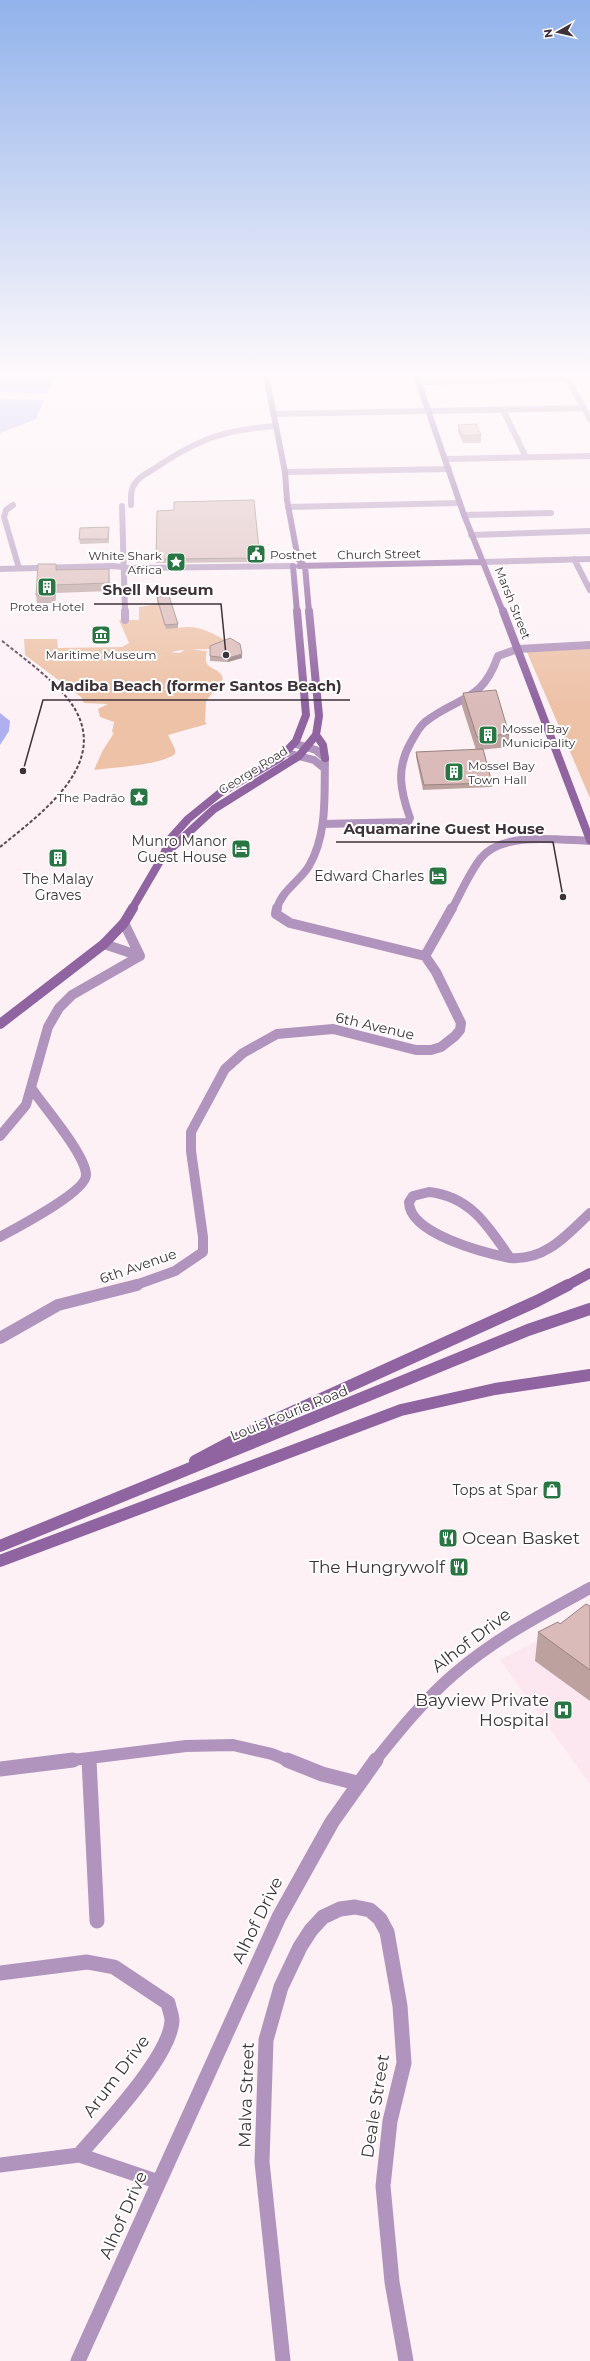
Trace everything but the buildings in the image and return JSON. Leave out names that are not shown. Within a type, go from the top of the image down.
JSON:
[{"type":"street","points":[[131,505],[131,492],[134,485]]},
{"type":"street","points":[[286,485],[288,507],[298,559],[306,566]]},
{"type":"street","name":"Marsh Street","points":[[454,485],[464,515],[518,648],[590,840]]},
{"type":"street","points":[[288,507],[460,503]]},
{"type":"street","points":[[13,505],[6,510],[4,517],[19,568]]},
{"type":"street","points":[[122,506],[125,620]]},
{"type":"street","points":[[464,515],[551,512]]},
{"type":"street","points":[[472,535],[590,531]]},
{"type":"street","points":[[293,566],[298,559]]},
{"type":"street","points":[[574,559],[590,590]]},
{"type":"street","name":"Church Street","points":[[0,569],[306,566],[590,559]]},
{"type":"street","name":"George Road","points":[[163,856],[164,847],[169,839],[201,806],[272,764],[287,753],[296,744],[303,731],[306,715],[293,566]]},
{"type":"street","name":"George Road","points":[[0,1024],[104,944],[124,923],[163,856],[214,809],[299,756],[308,747],[316,735],[319,716],[306,566]]},
{"type":"street","points":[[324,824],[408,822],[410,818],[398,774],[403,756],[418,730],[428,719],[473,696],[486,682],[498,656],[518,648],[590,645]]},
{"type":"street","points":[[316,735],[323,745],[325,758],[324,824],[320,841],[309,867],[281,900],[276,914],[290,923],[425,956],[481,858],[490,849],[513,841],[590,840]]},
{"type":"street","points":[[296,744],[308,747],[325,758]]},
{"type":"street","points":[[287,753],[314,760],[324,768]]},
{"type":"street","points":[[124,923],[140,956]]},
{"type":"street","points":[[104,944],[140,956]]},
{"type":"street","points":[[0,1136],[26,1105],[32,1089],[48,1027],[59,1008],[72,995],[140,956]]},
{"type":"street","name":"6th Avenue","points":[[0,1338],[39,1314],[60,1305],[130,1287],[174,1271],[194,1262],[203,1252],[203,1237],[191,1151],[191,1132],[224,1069],[243,1053],[263,1040],[277,1034],[314,1029],[350,1032],[416,1050],[441,1047],[455,1036],[460,1030],[461,1023],[436,972],[425,956]]},
{"type":"street","points":[[0,1237],[68,1196],[83,1184],[86,1176],[77,1150],[32,1089]]},
{"type":"street","points":[[510,1259],[491,1231],[457,1197],[443,1192],[430,1192],[413,1196],[409,1204],[410,1212],[425,1226],[449,1241],[510,1259],[533,1257],[546,1252],[590,1213]]},
{"type":"street","points":[[144,1489],[257,1428],[537,1301],[590,1273]]},
{"type":"street","name":"Louis Fourie Road","points":[[0,1546],[144,1489],[521,1333],[590,1309]]},
{"type":"street","points":[[0,1561],[401,1410],[462,1394],[512,1384],[590,1375]]},
{"type":"street","name":"Alhof Drive","points":[[78,2361],[262,1949],[312,1854],[357,1783],[400,1730],[437,1690],[522,1625],[590,1588]]},
{"type":"street","points":[[0,1769],[186,1746],[233,1746],[272,1754],[322,1774],[357,1783]]},
{"type":"street","points":[[89,1759],[98,1921]]},
{"type":"street","name":"Malva Street","points":[[283,2361],[262,2162],[266,2040],[281,1987],[300,1947],[311,1930],[323,1917],[340,1909],[355,1907],[370,1910],[380,1919],[387,1932],[391,1952]]},
{"type":"street","name":"Deale Street","points":[[391,1952],[400,2006],[404,2063],[390,2121],[383,2186],[392,2282],[406,2361]]},
{"type":"street","name":"Arum Drive","points":[[0,1973],[87,1962],[114,1967],[168,2003],[172,2021],[168,2037],[156,2060],[79,2155]]},
{"type":"street","points":[[0,2165],[79,2155],[159,2182]]},
{"type":"shaded area","points":[[158,604],[178,628],[199,628],[229,642],[219,647],[192,650],[207,651],[206,663],[208,666],[218,671],[223,679],[206,701],[205,722],[207,724],[168,735],[175,749],[175,754],[168,758],[147,764],[94,770],[103,750],[114,733],[112,732],[114,722],[100,717],[98,709],[108,704],[84,703],[81,697],[25,655],[24,639],[57,639],[58,648],[122,647],[129,643],[119,620],[139,620],[139,607]],"holes":[[[185,650],[180,653],[171,652],[176,651]]]},
{"type":"shaded area","points":[[590,646],[590,798],[526,650]]},
{"type":"shaded area","name":"Bayview Private Hospital","points":[[590,1613],[590,1784],[500,1660]]},
{"type":"water","points":[[0,713],[10,721],[9,731],[0,745]]},
{"type":"railway","points":[[0,847],[54,800],[68,782],[79,763],[84,743],[81,721],[68,699],[44,675],[1,640]]},
{"type":"place","name":"Postnet","points":[[256,554]]},
{"type":"place","name":"White Shark Africa","points":[[176,562]]},
{"type":"place","name":"Protea Hotel","points":[[47,587]]},
{"type":"place","name":"Maritime Museum","points":[[101,635]]},
{"type":"place","name":"Shell Museum","points":[[226,655]]},
{"type":"place","name":"Mossel Bay Municipality","points":[[488,735]]},
{"type":"place","name":"Madiba Beach (former Santos Beach)","points":[[23,771]]},
{"type":"place","name":"Mossel Bay Town Hall","points":[[454,772]]},
{"type":"place","name":"The Padrão","points":[[139,797]]},
{"type":"place","name":"Munro Manor Guest House","points":[[241,849]]},
{"type":"place","name":"The Malay Graves","points":[[58,858]]},
{"type":"place","name":"Edward Charles","points":[[438,876]]},
{"type":"place","name":"Aquamarine Guest House","points":[[563,897]]},
{"type":"place","name":"Tops at Spar","points":[[552,1490]]},
{"type":"place","name":"Ocean Basket","points":[[448,1538]]},
{"type":"place","name":"The Hungrywolf","points":[[459,1567]]},
{"type":"place","name":"Bayview Private Hospital","points":[[563,1710]]}]
